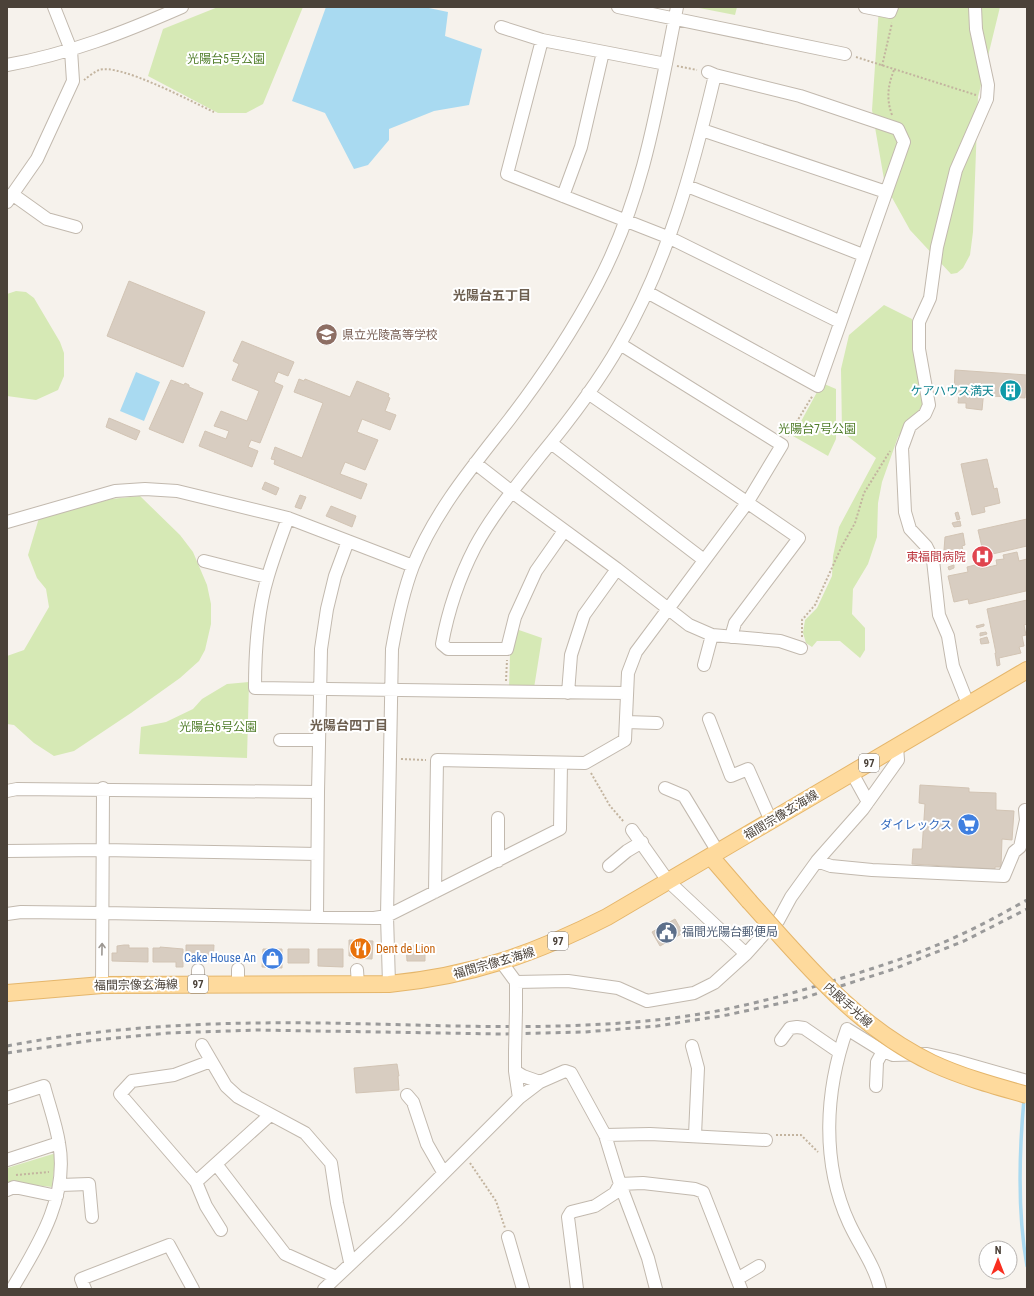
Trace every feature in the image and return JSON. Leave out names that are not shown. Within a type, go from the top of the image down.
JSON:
[{"type":"main road","name":"福間宗像玄海線","points":[[7,993],[198,977],[358,978],[389,984],[431,979],[502,963],[571,936],[607,917],[1027,670]]},
{"type":"main road","name":"内殿手光線","points":[[714,854],[749,901],[841,1002],[885,1036],[933,1063],[956,1073],[1027,1095]]},
{"type":"street","points":[[54,7],[71,50],[73,81],[37,159],[10,198],[47,219],[76,226]]},
{"type":"street","points":[[7,65],[71,50],[140,25],[182,7]]},
{"type":"street","points":[[618,7],[676,12],[846,54]]},
{"type":"street","points":[[865,7],[891,9]]},
{"type":"street","points":[[968,704],[953,666],[948,636],[939,615],[933,560],[926,546],[910,529],[905,512],[902,448],[910,426],[925,414],[929,405],[920,349],[918,322],[930,298],[937,248],[956,170],[987,99],[988,85],[976,29],[975,7]]},
{"type":"street","points":[[389,984],[387,916],[393,643],[398,617],[413,566],[442,508],[475,462],[510,418],[554,356],[598,284],[626,221],[640,181],[652,136],[676,12]]},
{"type":"street","points":[[501,27],[542,40],[666,64]]},
{"type":"street","points":[[542,40],[507,174],[670,238],[840,322]]},
{"type":"street","points":[[563,196],[581,147],[602,52]]},
{"type":"street","points":[[564,531],[536,571],[515,617],[507,649],[448,649],[442,644],[446,623],[455,595],[475,547],[512,492],[588,393],[620,344],[647,292],[670,238],[687,186],[702,130],[711,74],[800,96],[898,129],[904,142],[818,386],[647,292]]},
{"type":"street","points":[[702,130],[886,192]]},
{"type":"street","points":[[687,186],[864,256]]},
{"type":"street","points":[[435,892],[437,760],[585,763],[625,740],[628,673],[636,652],[747,503],[782,445],[620,344]]},
{"type":"street","points":[[588,393],[799,538],[735,623],[731,637]]},
{"type":"street","points":[[551,443],[704,560]]},
{"type":"street","points":[[475,462],[512,492],[669,608],[689,625],[712,635],[780,641],[801,648]]},
{"type":"street","points":[[7,522],[115,491],[145,489],[177,491],[288,518],[413,566]]},
{"type":"street","points":[[288,518],[267,577],[256,645],[255,688],[626,693]]},
{"type":"street","points":[[317,917],[321,649],[327,609],[335,576],[348,541]]},
{"type":"street","points":[[204,561],[267,577]]},
{"type":"street","points":[[568,693],[571,655],[584,615],[617,569]]},
{"type":"street","points":[[704,665],[712,635]]},
{"type":"street","points":[[709,719],[731,776],[748,768],[771,821]]},
{"type":"street","points":[[626,722],[657,723]]},
{"type":"street","points":[[280,740],[319,740]]},
{"type":"street","points":[[778,921],[791,897],[816,862],[868,802],[898,760],[897,747]]},
{"type":"street","points":[[7,914],[21,912],[374,918],[387,916],[560,830],[561,763]]},
{"type":"street","points":[[852,773],[868,802]]},
{"type":"street","points":[[7,791],[17,789],[103,788],[318,792]]},
{"type":"street","points":[[102,985],[103,788]]},
{"type":"street","points":[[665,788],[684,796],[714,854]]},
{"type":"street","points":[[816,862],[832,866],[872,870],[1004,876],[1014,852],[1023,848],[1026,820],[1025,810]]},
{"type":"street","points":[[498,818],[498,860]]},
{"type":"street","points":[[632,830],[642,842],[668,881],[746,954]]},
{"type":"street","points":[[609,866],[627,851],[642,842]]},
{"type":"street","points":[[7,851],[102,850],[317,854]]},
{"type":"street","points":[[516,982],[568,982],[618,988],[647,1001],[694,992],[714,983],[746,954],[763,935]]},
{"type":"street","points":[[502,963],[516,982],[515,1071],[519,1098]]},
{"type":"street","points":[[781,1040],[790,1028],[804,1028],[839,1052]]},
{"type":"street","points":[[880,1289],[878,1278],[849,1222],[840,1201],[828,1135],[829,1112],[839,1052],[847,1029],[883,1051],[893,1055],[927,1054],[1027,1081]]},
{"type":"street","points":[[202,1045],[226,1086],[234,1093],[270,1115],[305,1133],[331,1163],[337,1203],[350,1262]]},
{"type":"street","points":[[692,1046],[698,1068],[694,1135]]},
{"type":"street","points":[[876,1086],[877,1062],[883,1051]]},
{"type":"street","points":[[211,1061],[174,1075],[132,1081],[120,1094],[196,1182],[206,1206],[221,1230]]},
{"type":"street","points":[[515,1071],[523,1076],[540,1082]]},
{"type":"street","points":[[324,1289],[350,1262],[396,1221],[463,1152],[519,1098],[540,1082],[566,1071],[571,1073],[605,1135],[620,1184],[648,1258],[656,1289]]},
{"type":"street","points":[[7,1098],[44,1086],[59,1143],[61,1171],[58,1191],[41,1240],[12,1289]]},
{"type":"street","points":[[407,1095],[413,1102],[427,1144],[443,1172]]},
{"type":"street","points":[[196,1182],[270,1115]]},
{"type":"street","points":[[605,1135],[616,1133],[694,1135],[766,1140]]},
{"type":"street","points":[[7,1160],[59,1143]]},
{"type":"street","points":[[216,1164],[285,1254],[336,1277]]},
{"type":"street","points":[[620,1184],[643,1183],[695,1189],[703,1192],[739,1284],[759,1266]]},
{"type":"street","points":[[7,1190],[14,1187],[58,1191],[89,1184],[92,1217]]},
{"type":"street","points":[[577,1289],[568,1217],[571,1212],[575,1210],[595,1206],[615,1193],[620,1184]]},
{"type":"street","points":[[508,1237],[523,1289]]},
{"type":"street","points":[[84,1289],[80,1279],[169,1245],[193,1289]]},
{"type":"path","points":[[882,66],[893,21],[891,9]]},
{"type":"path","points":[[846,54],[987,99]]},
{"type":"path","points":[[666,64],[711,74]]},
{"type":"path","points":[[71,88],[99,70],[110,69],[140,78],[214,112]]},
{"type":"path","points":[[894,70],[888,86],[889,107],[898,129]]},
{"type":"path","points":[[782,445],[818,386]]},
{"type":"path","points":[[801,648],[802,620],[815,605],[841,548],[855,523],[864,493],[893,446]]},
{"type":"path","points":[[506,684],[507,649]]},
{"type":"path","points":[[400,759],[437,760]]},
{"type":"path","points":[[585,763],[610,806],[632,830]]},
{"type":"path","points":[[766,1140],[774,1135],[801,1135],[821,1155],[831,1157]]},
{"type":"path","points":[[463,1152],[496,1201],[508,1237]]},
{"type":"path","points":[[13,1176],[61,1171]]},
{"type":"green space","name":"光陽台5号公園","points":[[218,7],[303,7],[263,104],[246,113],[218,113],[148,76],[163,29]]},
{"type":"green space","points":[[694,7],[737,7],[735,15]]},
{"type":"green space","points":[[879,7],[1000,7],[978,97],[973,232],[970,255],[963,268],[957,273],[951,274],[910,230],[885,185],[872,110]]},
{"type":"green space","points":[[16,291],[26,292],[34,298],[60,342],[64,353],[64,376],[58,390],[36,400],[7,396],[7,294]]},
{"type":"green space","points":[[884,305],[912,319],[926,401],[898,437],[882,482],[878,503],[877,537],[868,564],[853,589],[852,614],[865,628],[865,650],[860,658],[840,641],[817,641],[812,647],[806,643],[803,633],[805,620],[817,608],[832,576],[833,556],[839,527],[876,458],[842,432],[841,369],[849,335]]},
{"type":"green space","name":"光陽台7号公園","points":[[822,383],[836,389],[836,439],[828,456],[793,436]]},
{"type":"green space","points":[[140,496],[180,535],[193,552],[207,585],[211,604],[211,624],[205,650],[199,661],[180,678],[131,713],[74,751],[54,756],[34,743],[14,725],[7,724],[7,656],[24,650],[49,607],[46,589],[37,578],[28,555],[39,518],[111,499]]},
{"type":"green space","points":[[516,629],[542,638],[534,688],[509,688],[510,654]]},
{"type":"green space","name":"光陽台6号公園","points":[[249,682],[247,758],[139,754],[141,727],[166,722],[193,709],[202,699],[227,684]]},
{"type":"green space","points":[[56,1153],[52,1187],[7,1182],[7,1168]]},
{"type":"water","points":[[326,7],[424,7],[448,12],[445,36],[482,49],[469,105],[434,111],[389,129],[389,140],[368,165],[354,169],[325,113],[292,101]]},
{"type":"water","points":[[136,372],[160,382],[144,421],[120,411]]},
{"type":"building","points":[[129,281],[205,312],[183,367],[107,336]]},
{"type":"building","points":[[242,341],[294,362],[288,376],[278,372],[274,382],[283,386],[260,443],[251,440],[248,447],[258,451],[252,467],[199,446],[205,431],[226,439],[229,431],[214,426],[221,411],[247,421],[259,391],[232,380],[239,364],[233,361]]},
{"type":"building","name":"ケアハウス満天","points":[[955,370],[1027,375],[1025,398],[992,396],[993,389],[984,389],[982,410],[966,408],[966,403],[958,403],[959,394],[954,394]]},
{"type":"building","points":[[299,379],[304,381],[305,379],[350,397],[357,381],[389,394],[388,397],[390,398],[385,411],[396,415],[390,430],[362,419],[357,432],[378,440],[365,470],[345,462],[340,474],[367,484],[361,499],[274,464],[275,460],[271,459],[275,447],[302,458],[323,403],[294,392]]},
{"type":"building","points":[[171,380],[184,385],[185,383],[189,385],[189,387],[203,393],[183,443],[149,429]]},
{"type":"building","points":[[109,418],[140,431],[136,440],[106,427]]},
{"type":"building","points":[[987,459],[994,489],[997,488],[1000,503],[984,507],[985,512],[972,515],[961,464]]},
{"type":"building","points":[[265,482],[279,488],[276,495],[262,489]]},
{"type":"building","points":[[300,495],[306,497],[301,509],[295,507]]},
{"type":"building","points":[[331,506],[356,516],[352,527],[326,516]]},
{"type":"building","points":[[958,512],[960,519],[957,520],[955,513]]},
{"type":"building","points":[[1027,519],[1027,546],[984,556],[978,530]]},
{"type":"building","points":[[960,521],[961,526],[954,527],[952,523]]},
{"type":"building","points":[[963,533],[965,545],[962,546],[965,559],[947,562],[944,550],[945,537]]},
{"type":"building","points":[[1017,552],[1019,561],[1027,559],[1026,591],[969,604],[968,599],[954,602],[948,576],[968,572],[967,567],[979,564],[980,569],[997,565],[996,560],[1004,559],[1003,555]]},
{"type":"building","points":[[954,565],[954,568],[949,570],[948,567]]},
{"type":"building","points":[[1027,600],[1027,624],[1024,625],[1026,635],[1022,636],[1024,646],[1019,647],[1021,653],[999,658],[1000,665],[997,666],[996,653],[987,609]]},
{"type":"building","points":[[984,624],[984,626],[977,628],[976,626]]},
{"type":"building","points":[[986,632],[987,634],[980,636],[980,633]]},
{"type":"building","points":[[987,637],[989,643],[981,644],[980,639]]},
{"type":"building","name":"ダイレックス","points":[[920,785],[969,788],[969,792],[996,793],[996,810],[1014,811],[1012,840],[1002,839],[1001,867],[995,867],[995,869],[912,864],[913,849],[922,849],[925,804],[919,803]]},
{"type":"building","name":"福間光陽台郵便局","points":[[675,919],[683,933],[660,946],[652,932]]},
{"type":"building","name":"Dent de Lion","points":[[349,940],[373,941],[372,959],[353,958],[353,956],[349,956]]},
{"type":"building","points":[[129,945],[129,948],[148,948],[148,962],[112,961],[112,953],[117,953],[117,946]]},
{"type":"building","points":[[186,945],[214,945],[213,961],[188,961],[188,957],[186,957]]},
{"type":"building","points":[[406,946],[420,946],[420,951],[425,951],[425,961],[407,961]]},
{"type":"building","points":[[160,947],[183,949],[183,967],[176,967],[176,962],[153,962],[153,948]]},
{"type":"building","name":"Cake House An","points":[[263,949],[282,949],[282,968],[262,967]]},
{"type":"building","points":[[288,949],[309,949],[309,963],[288,963]]},
{"type":"building","points":[[318,949],[343,949],[343,967],[318,966]]},
{"type":"building","points":[[397,1064],[399,1090],[356,1093],[354,1068]]},
{"type":"waterway","points":[[1024,1099],[1021,1141],[1020,1203],[1027,1266]]},
{"type":"railway","points":[[7,1046],[38,1040],[100,1032],[163,1026],[257,1023],[506,1027],[556,1026],[655,1020],[701,1014],[771,999],[886,964],[947,941],[1027,900]]},
{"type":"railway","points":[[7,1053],[95,1040],[168,1033],[257,1030],[501,1034],[585,1032],[657,1026],[727,1015],[800,999],[894,969],[964,941],[1027,909]]},
{"type":"place","name":"県立光陵高等学校","points":[[326,335]]},
{"type":"place","name":"ケアハウス満天","points":[[1010,391]]},
{"type":"place","name":"東福間病院","points":[[982,557]]},
{"type":"place","name":"ダイレックス","points":[[968,825]]},
{"type":"place","name":"福間光陽台郵便局","points":[[667,932]]},
{"type":"place","name":"Dent de Lion","points":[[361,949]]},
{"type":"place","name":"Cake House An","points":[[272,958]]},
{"type":"district","name":"光陽台五丁目","points":[[492,295]]},
{"type":"district","name":"光陽台四丁目","points":[[349,725]]}]
